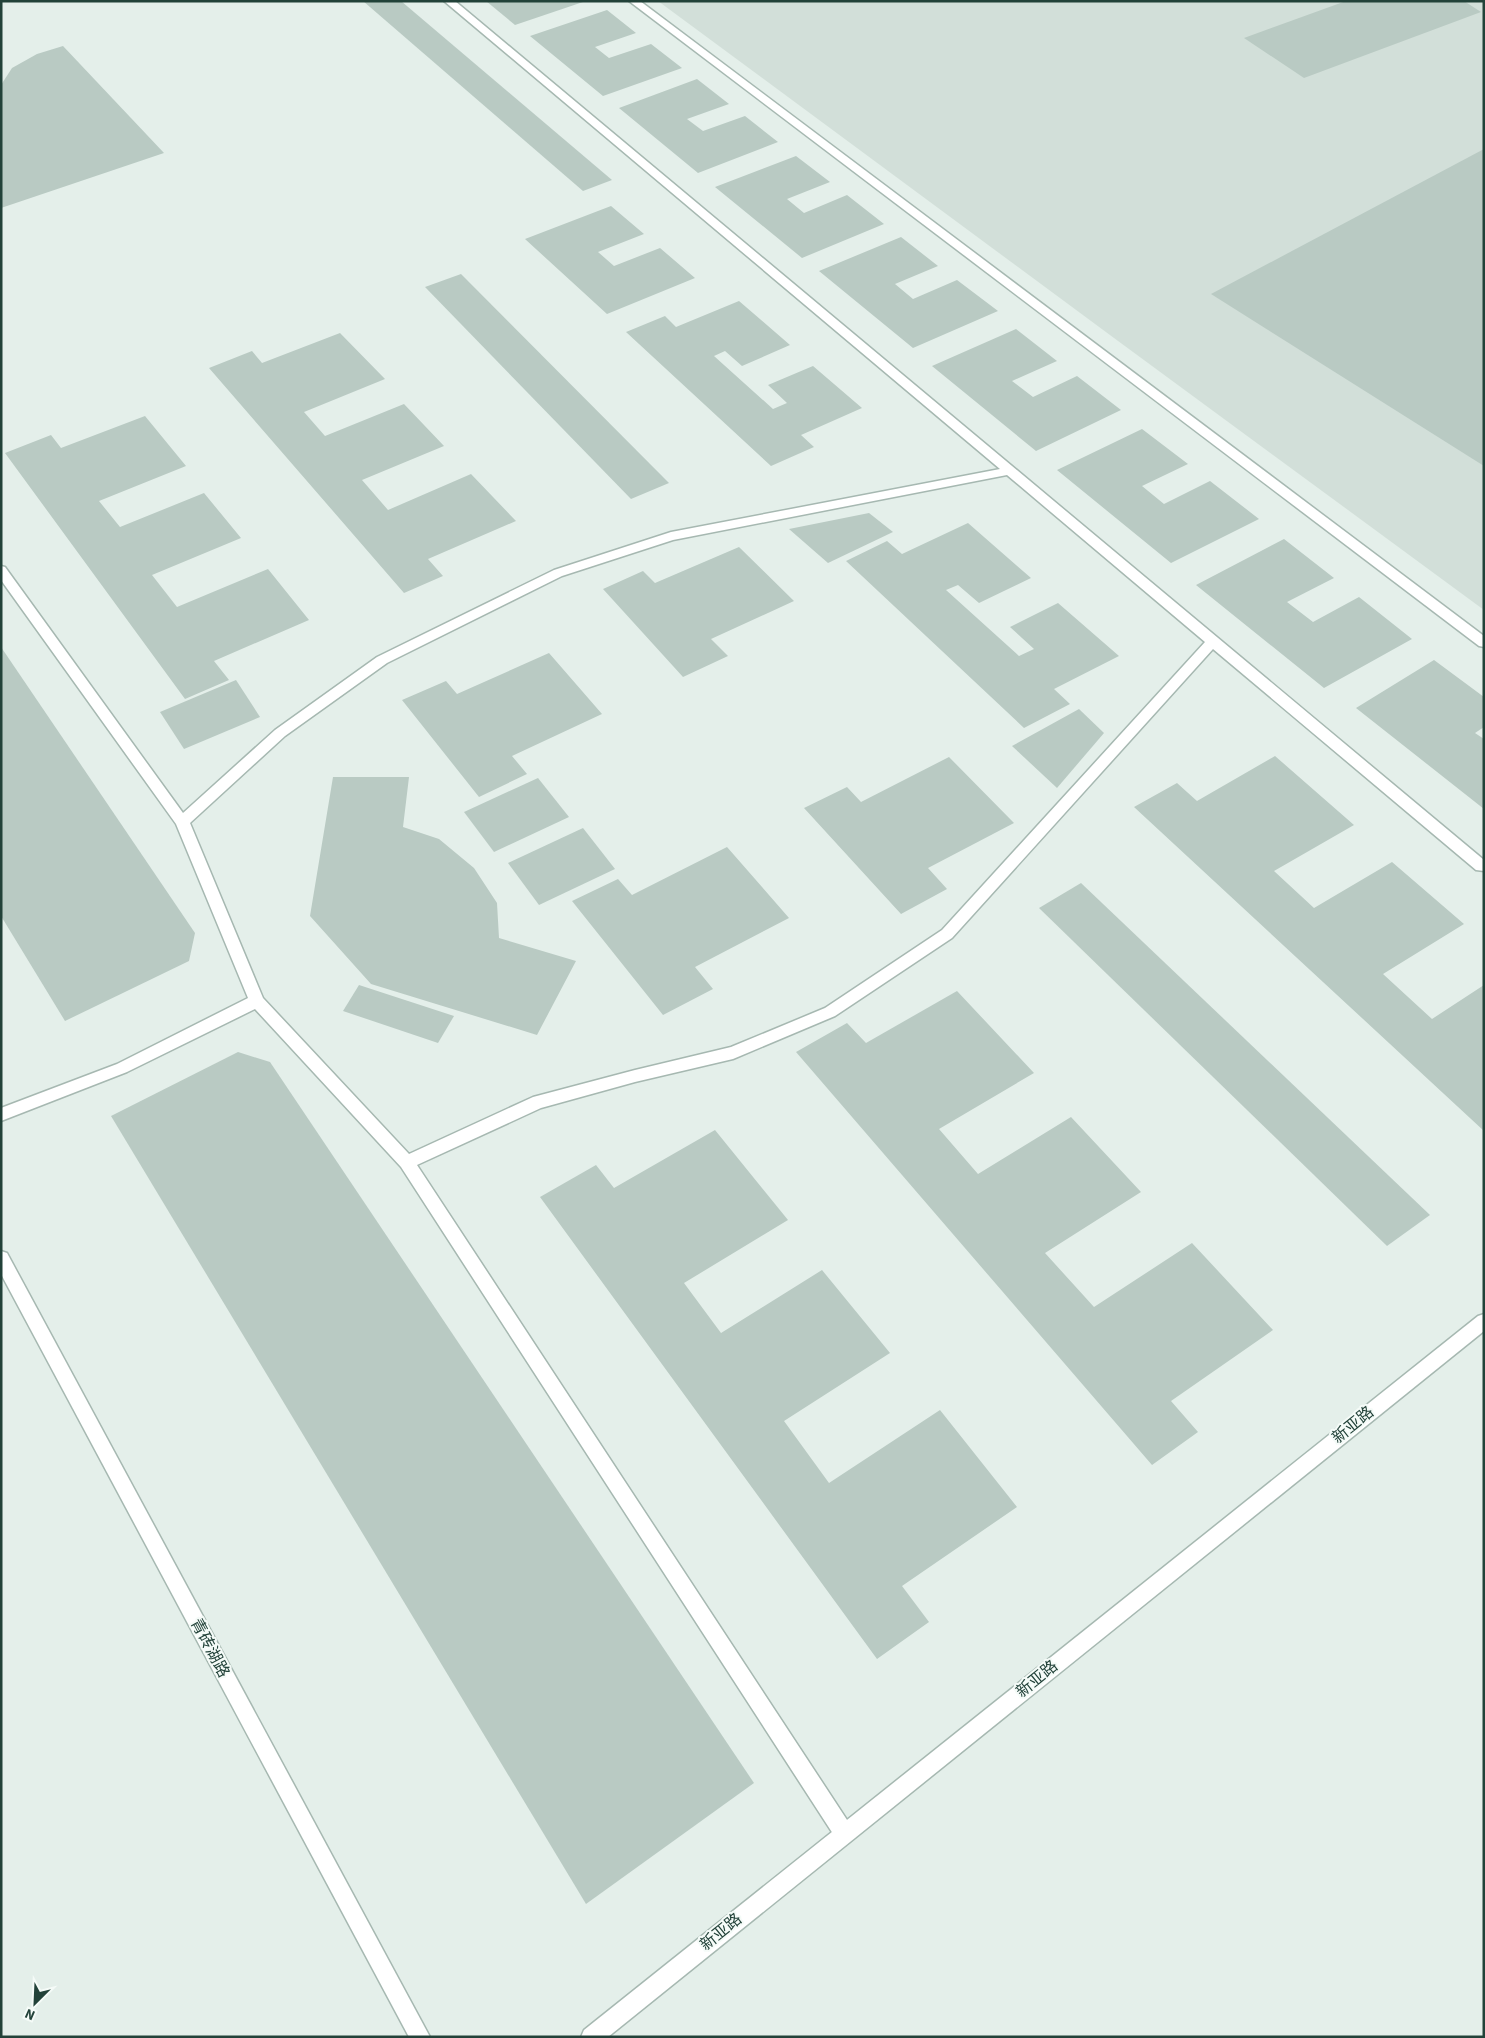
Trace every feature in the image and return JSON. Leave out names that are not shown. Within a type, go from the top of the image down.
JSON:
[{"type":"street","points":[[449,1],[1481,866]]},
{"type":"street","points":[[634,1],[1484,643]]},
{"type":"street","points":[[182,822],[280,733],[382,660],[558,573],[671,536],[1010,471]]},
{"type":"street","points":[[1,570],[182,822],[257,1001],[406,1162],[844,1833]]},
{"type":"street","points":[[406,1162],[538,1102],[635,1076],[733,1053],[830,1012],[947,934],[1213,641]]},
{"type":"street","points":[[1,1115],[122,1068],[257,1001]]},
{"type":"street","name":"青砖湖路","points":[[1,1258],[420,2037]]},
{"type":"street","name":"新亚路","points":[[591,2037],[1484,1321]]},
{"type":"shaded area","points":[[658,1],[1484,1],[1484,610],[1114,338]]},
{"type":"building","points":[[363,1],[401,1],[612,180],[583,191]]},
{"type":"building","points":[[486,1],[583,1],[583,2],[515,25]]},
{"type":"building","points":[[1346,1],[1464,1],[1481,12],[1304,78],[1244,38]]},
{"type":"building","points":[[607,10],[636,33],[595,47],[609,58],[651,44],[682,68],[603,96],[530,36]]},
{"type":"building","points":[[63,46],[164,153],[1,208],[1,85],[12,68],[37,54]]},
{"type":"building","points":[[697,79],[729,104],[687,119],[703,131],[745,116],[778,142],[698,173],[619,108]]},
{"type":"building","points":[[1484,149],[1484,466],[1211,294]]},
{"type":"building","points":[[796,156],[830,182],[787,199],[804,213],[847,195],[884,224],[802,258],[715,187]]},
{"type":"building","points":[[611,206],[644,234],[598,252],[614,266],[660,248],[695,278],[607,314],[525,239]]},
{"type":"building","points":[[901,237],[938,266],[895,284],[913,299],[957,280],[998,311],[913,348],[819,271]]},
{"type":"building","points":[[461,274],[669,483],[631,499],[425,287]]},
{"type":"building","points":[[739,301],[790,345],[742,366],[725,351],[714,356],[773,409],[787,403],[768,385],[813,366],[862,408],[801,435],[814,447],[771,466],[626,332],[665,316],[676,327]]},
{"type":"building","points":[[1016,329],[1057,361],[1012,381],[1033,397],[1077,376],[1121,410],[1036,451],[932,366]]},
{"type":"building","points":[[340,333],[385,379],[304,412],[325,436],[404,404],[444,446],[362,480],[388,510],[471,474],[516,521],[428,559],[443,576],[404,593],[209,368],[252,351],[262,363]]},
{"type":"building","points":[[145,416],[186,466],[99,501],[120,527],[204,493],[241,538],[152,575],[177,607],[268,569],[309,620],[214,661],[229,680],[185,699],[5,453],[51,435],[61,448]]},
{"type":"building","points":[[1142,429],[1188,464],[1142,486],[1164,504],[1210,481],[1259,519],[1171,563],[1057,470]]},
{"type":"building","points":[[869,513],[893,532],[828,563],[789,529]]},
{"type":"building","points":[[968,523],[1031,578],[979,603],[958,585],[946,590],[1019,656],[1034,649],[1010,627],[1058,603],[1119,656],[1054,689],[1070,704],[1024,728],[846,561],[887,541],[902,554]]},
{"type":"building","points":[[1284,539],[1334,578],[1287,602],[1313,622],[1359,597],[1412,639],[1324,688],[1196,585]]},
{"type":"building","points":[[739,547],[794,601],[711,639],[728,656],[683,677],[603,589],[643,571],[655,583]]},
{"type":"building","points":[[1,647],[195,933],[189,961],[65,1021],[1,916]]},
{"type":"building","points":[[549,653],[602,714],[512,756],[527,774],[479,797],[402,700],[446,681],[457,694]]},
{"type":"building","points":[[1434,660],[1484,697],[1484,727],[1475,733],[1484,739],[1484,809],[1356,708]]},
{"type":"building","points":[[236,680],[260,717],[184,749],[160,712]]},
{"type":"building","points":[[1079,709],[1104,733],[1057,788],[1012,746]]},
{"type":"building","points":[[1275,756],[1354,825],[1274,871],[1314,908],[1392,862],[1464,924],[1383,974],[1432,1019],[1484,985],[1484,1131],[1134,807],[1177,783],[1197,801]]},
{"type":"building","points":[[949,757],[1014,823],[928,868],[947,889],[901,914],[804,808],[847,787],[861,802]]},
{"type":"building","points":[[333,777],[409,777],[403,827],[439,839],[474,868],[497,903],[499,938],[576,961],[537,1035],[371,984],[310,916]]},
{"type":"building","points":[[538,778],[569,817],[494,852],[464,812]]},
{"type":"building","points":[[583,828],[615,869],[539,905],[508,863]]},
{"type":"building","points":[[727,847],[789,918],[695,967],[713,989],[663,1015],[572,901],[618,879],[632,895]]},
{"type":"building","points":[[1081,883],[1430,1215],[1387,1246],[1039,908]]},
{"type":"building","points":[[359,985],[454,1016],[438,1043],[343,1011]]},
{"type":"building","points":[[957,991],[1034,1073],[939,1129],[978,1174],[1071,1117],[1141,1192],[1045,1253],[1094,1307],[1192,1243],[1273,1330],[1171,1401],[1198,1432],[1152,1465],[796,1052],[847,1023],[866,1043]]},
{"type":"building","points":[[238,1052],[270,1062],[754,1783],[586,1904],[111,1116]]},
{"type":"building","points":[[715,1130],[788,1220],[684,1283],[721,1333],[822,1270],[890,1353],[784,1421],[829,1483],[940,1410],[1017,1507],[902,1586],[929,1622],[877,1659],[540,1197],[596,1165],[614,1188]]}]
